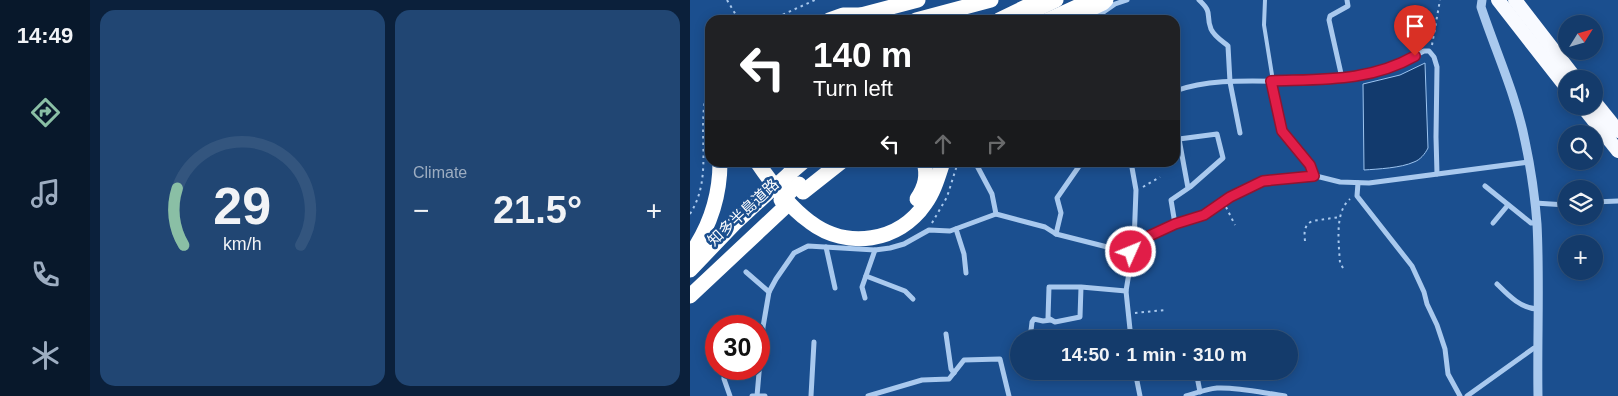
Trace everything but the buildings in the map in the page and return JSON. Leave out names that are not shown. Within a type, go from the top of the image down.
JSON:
[{"type":"highway","points":[[867,15],[918,0]]},
{"type":"highway","points":[[935,15],[991,0]]},
{"type":"highway","points":[[1009,15],[1040,0]]},
{"type":"highway","points":[[1027,15],[1056,0]]},
{"type":"highway","points":[[1059,15],[1092,0]]},
{"type":"highway","points":[[1498,0],[1558,77]]},
{"type":"highway","points":[[1515,0],[1569,70]]},
{"type":"highway","points":[[1078,15],[1103,3],[1104,7]]},
{"type":"highway","points":[[1603,112],[1618,131]]},
{"type":"highway","points":[[1589,115],[1618,151]]},
{"type":"highway","points":[[690,255],[698,244],[712,216],[718,191],[720,167]]},
{"type":"highway","points":[[761,167],[772,183],[811,223],[844,238],[860,239],[882,236],[910,221],[931,194],[942,167]]},
{"type":"highway","points":[[771,167],[779,178],[813,213],[838,227],[867,229],[883,226],[896,220],[914,204],[924,185],[926,175],[925,167]]},
{"type":"highway","name":"知多半島道路","points":[[797,183],[802,167]]},
{"type":"highway","name":"知多半島道路","points":[[690,291],[779,198],[818,167]]},
{"type":"highway","points":[[690,296],[779,198],[797,183],[831,167]]},
{"type":"highway","name":"知多半島道路","points":[[690,270],[734,224],[779,198]]},
{"type":"street","points":[[1104,7],[1127,0]]},
{"type":"street","points":[[1199,0],[1208,8],[1211,28],[1216,36],[1228,46],[1230,82],[1240,132]]},
{"type":"street","points":[[1342,78],[1329,20],[1330,16],[1348,6],[1347,0]]},
{"type":"street","points":[[1482,0],[1481,7],[1514,98],[1525,140],[1535,203],[1537,223],[1538,396]]},
{"type":"street","points":[[1180,89],[1244,80],[1327,80],[1362,76],[1398,65],[1424,51],[1430,52],[1434,57],[1437,67],[1436,137],[1438,174]]},
{"type":"street","points":[[1272,81],[1282,131],[1310,165],[1314,176]]},
{"type":"street","points":[[1175,224],[1171,200],[1188,188],[1222,158],[1217,134],[1180,139]]},
{"type":"street","points":[[1180,144],[1188,188]]},
{"type":"street","points":[[1134,243],[1175,224],[1204,215],[1224,201],[1263,181],[1314,176],[1340,182],[1396,181],[1529,162]]},
{"type":"street","points":[[978,167],[992,194],[996,214]]},
{"type":"street","points":[[1056,234],[1061,213],[1057,198],[1079,167]]},
{"type":"street","points":[[1130,330],[1126,291],[1134,243],[1136,190],[1132,167]]},
{"type":"street","points":[[1358,183],[1357,196],[1412,266],[1437,325],[1445,350],[1448,374],[1460,396]]},
{"type":"street","points":[[1485,186],[1530,223],[1537,223]]},
{"type":"street","points":[[1603,202],[1618,201]]},
{"type":"street","points":[[1535,203],[1558,204]]},
{"type":"street","points":[[1493,223],[1508,205]]},
{"type":"street","points":[[766,315],[769,292],[776,279],[794,252],[808,246],[875,250],[904,244],[928,230],[950,231],[996,214],[1045,227],[1056,234],[1131,252]]},
{"type":"street","points":[[956,229],[964,254],[966,273]]},
{"type":"street","points":[[826,247],[835,288]]},
{"type":"street","points":[[865,298],[862,287],[875,250]]},
{"type":"street","points":[[746,272],[769,292]]},
{"type":"street","points":[[866,276],[905,291],[914,299]]},
{"type":"street","points":[[1497,284],[1510,298],[1537,309]]},
{"type":"street","points":[[1051,320],[1048,318],[1049,287],[1081,287],[1126,291]]},
{"type":"street","points":[[1031,330],[1034,320],[1043,322],[1051,320],[1054,322],[1080,317],[1081,287]]},
{"type":"street","points":[[946,334],[951,369],[954,373]]},
{"type":"street","points":[[811,396],[814,342]]},
{"type":"street","points":[[1467,396],[1537,347]]},
{"type":"street","points":[[868,396],[922,380],[949,379],[964,360],[1000,359],[1009,396]]},
{"type":"street","points":[[724,380],[730,396]]},
{"type":"street","points":[[757,396],[758,380]]},
{"type":"street","points":[[1137,380],[1140,396]]},
{"type":"street","points":[[1198,380],[1200,392]]},
{"type":"street","points":[[1186,396],[1217,388],[1285,396]]},
{"type":"street","points":[[752,396],[765,396]]},
{"type":"lane","points":[[1265,0],[1264,25],[1272,81]]},
{"type":"path","points":[[727,0],[736,15]]},
{"type":"path","points":[[782,15],[815,0]]},
{"type":"path","points":[[1430,52],[1440,0]]},
{"type":"path","points":[[690,214],[698,202],[703,179],[702,121],[705,106]]},
{"type":"path","points":[[928,230],[947,197],[956,167]]},
{"type":"path","points":[[1136,190],[1160,177]]},
{"type":"path","points":[[1343,268],[1340,263],[1338,239],[1341,217],[1347,201],[1353,196],[1357,196]]},
{"type":"path","points":[[1224,201],[1235,225]]},
{"type":"path","points":[[1305,241],[1305,226],[1312,220],[1341,217]]},
{"type":"path","points":[[1128,314],[1165,310]]},
{"type":"water","points":[[1425,63],[1427,150],[1418,160],[1403,166],[1364,170],[1363,84],[1400,75]]},
{"type":"route","points":[[1131,252],[1134,243],[1175,224],[1204,215],[1230,197],[1263,181],[1314,176],[1310,165],[1282,131],[1271,81],[1327,80],[1362,76],[1398,65],[1415,56]]}]
